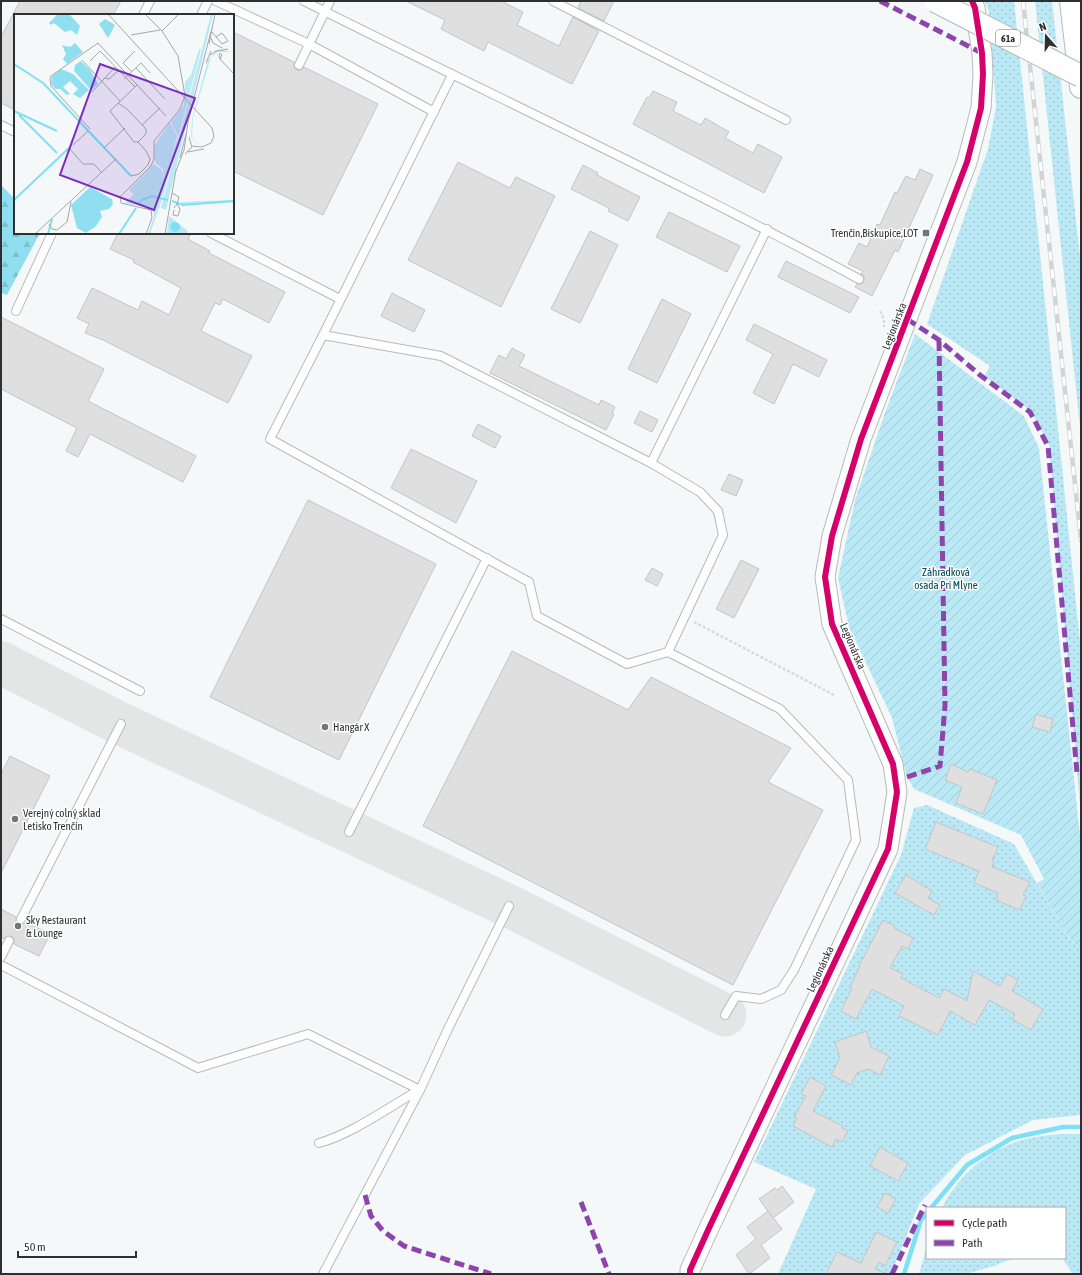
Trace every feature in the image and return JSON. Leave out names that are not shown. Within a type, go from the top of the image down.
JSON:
[{"type":"main road","name":"61a","points":[[935,1],[1081,76]]},
{"type":"main road","points":[[1071,1],[1081,86]]},
{"type":"street","name":"Legionárska","points":[[690,1274],[690,1270],[709,1228],[888,849],[898,792],[893,764],[832,624],[825,577],[832,536],[861,439],[967,162],[981,108],[983,74],[982,52],[975,8],[972,1]]},
{"type":"lane","points":[[144,14],[150,1]]},
{"type":"lane","points":[[202,14],[208,1]]},
{"type":"lane","points":[[216,1],[309,44],[434,112]]},
{"type":"lane","points":[[304,1],[767,229],[859,279]]},
{"type":"lane","points":[[299,65],[330,1]]},
{"type":"lane","points":[[553,1],[786,120]]},
{"type":"lane","points":[[452,75],[270,439],[529,582],[537,616],[627,664],[668,652],[780,709],[848,780],[856,840],[794,970],[782,990],[761,999],[736,996],[725,1015]]},
{"type":"lane","points":[[1,125],[14,132]]},
{"type":"lane","points":[[651,463],[767,229]]},
{"type":"lane","points":[[16,311],[52,234]]},
{"type":"lane","points":[[213,234],[340,299]]},
{"type":"lane","points":[[323,335],[441,356],[651,463],[700,492],[718,511],[723,536],[668,652]]},
{"type":"lane","points":[[349,832],[487,558]]},
{"type":"lane","points":[[1,619],[140,691]]},
{"type":"lane","points":[[21,919],[121,724]]},
{"type":"lane","points":[[323,1274],[420,1090],[448,1029],[509,906]]},
{"type":"lane","points":[[1,957],[9,941]]},
{"type":"lane","points":[[1,965],[198,1068],[308,1034],[420,1090]]},
{"type":"lane","points":[[319,1142],[330,1140],[354,1128],[420,1090]]},
{"type":"path","points":[[880,311],[884,319],[885,334]]},
{"type":"path","points":[[685,617],[834,695]]},
{"type":"green space","points":[[985,1],[1014,1],[1081,652],[1081,817],[1049,445],[1031,411],[984,376],[990,366],[927,324],[988,149],[996,107],[989,12]]},
{"type":"green space","points":[[1035,1],[1052,1],[1081,266],[1081,436]]},
{"type":"green space","points":[[1,185],[14,198],[14,234],[39,234],[7,295],[1,293]]},
{"type":"green space","name":"Záhradková osada Pri Mlyne","points":[[915,334],[1024,416],[1039,448],[1081,845],[1081,951],[1068,936],[1037,883],[1044,879],[1021,835],[914,789],[907,777],[892,718],[849,627],[838,578],[855,500],[886,410]]},
{"type":"green space","points":[[927,805],[1014,844],[1069,938],[1081,951],[1081,1115],[1033,1120],[965,1155],[919,1204],[891,1274],[778,1274],[816,1189],[754,1162],[901,855],[914,808]]},
{"type":"green space","points":[[1059,1134],[1081,1134],[1081,1274],[1073,1274],[1063,1259],[1066,1259],[1066,1207],[943,1207],[955,1187],[981,1161],[1002,1148],[1024,1139]]},
{"type":"green space","points":[[926,1250],[926,1259],[1012,1259],[966,1274],[919,1274]]},
{"type":"building","points":[[20,1],[121,1],[114,14],[14,14],[14,110],[1,103],[1,37]]},
{"type":"building","points":[[406,1],[501,1],[523,12],[517,25],[559,46],[573,17],[599,31],[572,84],[488,42],[484,51],[441,29],[445,20]]},
{"type":"building","points":[[581,1],[614,1],[604,21],[578,8]]},
{"type":"building","points":[[234,32],[294,62],[294,68],[297,70],[302,70],[304,67],[378,104],[323,215],[234,171]]},
{"type":"building","points":[[653,91],[677,102],[673,111],[701,125],[705,118],[729,132],[725,138],[753,153],[758,144],[782,157],[764,193],[633,124],[647,97],[649,98]]},
{"type":"building","points":[[458,162],[510,188],[516,177],[555,196],[501,307],[408,260]]},
{"type":"building","points":[[583,165],[598,173],[597,175],[640,197],[628,221],[608,211],[609,208],[571,189]]},
{"type":"building","points":[[920,169],[933,175],[898,252],[895,250],[872,296],[855,287],[857,284],[862,284],[864,281],[864,276],[861,274],[863,271],[848,264],[859,243],[867,247],[877,224],[880,225],[895,192],[897,193],[906,176],[915,180]]},
{"type":"building","points":[[669,212],[740,246],[727,272],[656,237]]},
{"type":"building","points":[[590,231],[618,245],[580,323],[551,309]]},
{"type":"building","points":[[118,234],[190,234],[188,239],[210,251],[209,253],[285,292],[269,323],[223,299],[220,305],[215,303],[201,331],[252,356],[228,403],[103,340],[85,333],[89,324],[77,318],[92,288],[138,310],[142,301],[169,315],[181,288],[133,262],[134,260],[110,249]]},
{"type":"building","points":[[786,261],[859,297],[850,313],[778,277]]},
{"type":"building","points":[[392,293],[425,310],[414,332],[381,316]]},
{"type":"building","points":[[662,299],[691,314],[657,383],[628,369]]},
{"type":"building","points":[[1,317],[104,369],[88,401],[196,456],[183,482],[90,434],[78,457],[66,451],[77,428],[1,389]]},
{"type":"building","points":[[754,324],[827,360],[819,377],[793,364],[774,404],[753,393],[773,354],[746,340]]},
{"type":"building","points":[[512,348],[525,355],[519,366],[599,405],[601,400],[615,407],[612,413],[614,414],[606,430],[490,373],[499,355],[506,359]]},
{"type":"building","points":[[640,411],[658,420],[652,432],[634,423]]},
{"type":"building","points":[[478,424],[501,436],[495,448],[472,436]]},
{"type":"building","points":[[411,449],[477,481],[456,523],[391,488]]},
{"type":"building","points":[[729,474],[743,480],[736,496],[721,490]]},
{"type":"building","points":[[308,500],[436,564],[339,760],[210,697]]},
{"type":"building","points":[[741,560],[759,569],[734,618],[716,609]]},
{"type":"building","points":[[652,568],[663,574],[657,586],[645,580]]},
{"type":"building","points":[[512,651],[628,710],[651,677],[791,748],[768,782],[823,810],[733,985],[423,826]]},
{"type":"building","points":[[1036,714],[1053,719],[1050,732],[1032,727]]},
{"type":"building","name":"Verejný colný sklad Letisko Trenčín","points":[[10,756],[50,776],[1,873],[1,774]]},
{"type":"building","points":[[951,764],[968,772],[970,769],[997,780],[983,814],[956,803],[962,787],[945,780]]},
{"type":"building","points":[[936,822],[998,847],[992,861],[994,862],[992,867],[1030,882],[1023,895],[1026,896],[1020,910],[996,900],[998,893],[974,883],[979,871],[925,849]]},
{"type":"building","points":[[906,875],[932,891],[928,898],[940,905],[934,915],[895,893]]},
{"type":"building","name":"Sky Restaurant & Lounge","points":[[1,909],[16,917],[16,922],[19,924],[24,924],[26,922],[50,934],[39,956],[14,944],[14,938],[11,936],[6,936],[4,939],[1,937]]},
{"type":"building","points":[[883,920],[895,926],[894,928],[913,938],[908,949],[902,946],[890,968],[903,974],[901,978],[939,998],[944,989],[967,1001],[973,971],[1000,986],[1007,974],[1018,980],[1012,991],[1043,1009],[1031,1030],[1012,1019],[1015,1014],[989,1000],[975,1025],[950,1011],[938,1035],[899,1016],[904,1006],[872,989],[856,1019],[841,1011],[852,988],[850,987],[859,966]]},
{"type":"building","points":[[866,1031],[871,1047],[889,1056],[880,1075],[868,1069],[857,1073],[851,1085],[831,1075],[840,1058],[835,1042]]},
{"type":"building","points":[[810,1077],[826,1086],[813,1111],[843,1126],[842,1128],[848,1131],[842,1142],[836,1139],[832,1147],[793,1126],[797,1118],[794,1117],[806,1096],[801,1094]]},
{"type":"building","points":[[880,1147],[908,1163],[898,1181],[870,1166]]},
{"type":"building","points":[[782,1186],[794,1202],[773,1218],[759,1199],[775,1188],[777,1190]]},
{"type":"building","points":[[885,1193],[896,1199],[888,1213],[877,1207]]},
{"type":"building","points":[[768,1211],[782,1229],[761,1245],[770,1258],[749,1274],[736,1255],[756,1239],[747,1227]]},
{"type":"building","points":[[876,1232],[897,1242],[885,1266],[879,1262],[875,1269],[887,1274],[826,1274],[837,1252],[861,1263]]},
{"type":"waterway","points":[[932,1207],[967,1165],[1012,1138],[1063,1127],[1081,1127]]},
{"type":"waterway","points":[[904,1274],[921,1220],[926,1214]]},
{"type":"taxiway","points":[[1,663],[121,724],[509,906],[725,1015]]},
{"type":"railway","points":[[1023,1],[1081,540]]},
{"type":"marked path","points":[[880,1],[982,53]]},
{"type":"marked path","points":[[907,319],[939,340],[980,375],[1030,412],[1048,446],[1077,773]]},
{"type":"marked path","points":[[907,777],[940,766],[945,706],[939,340]]},
{"type":"marked path","points":[[365,1195],[371,1216],[383,1231],[404,1246],[491,1274]]},
{"type":"marked path","points":[[581,1202],[609,1274]]},
{"type":"marked path","points":[[892,1274],[925,1205]]},
{"type":"cycle path","points":[[690,1274],[690,1270],[709,1228],[888,849],[897,792],[893,764],[832,624],[825,577],[832,536],[861,439],[967,162],[981,108],[983,74],[982,53],[975,8],[972,1]]},
{"type":"place","name":"Trenčín,Biskupice,LOT","points":[[926,233]]},
{"type":"place","name":"Hangár X","points":[[325,727]]},
{"type":"place","name":"Verejný colný sklad Letisko Trenčín","points":[[15,819]]},
{"type":"place","name":"Sky Restaurant & Lounge","points":[[18,926]]}]
